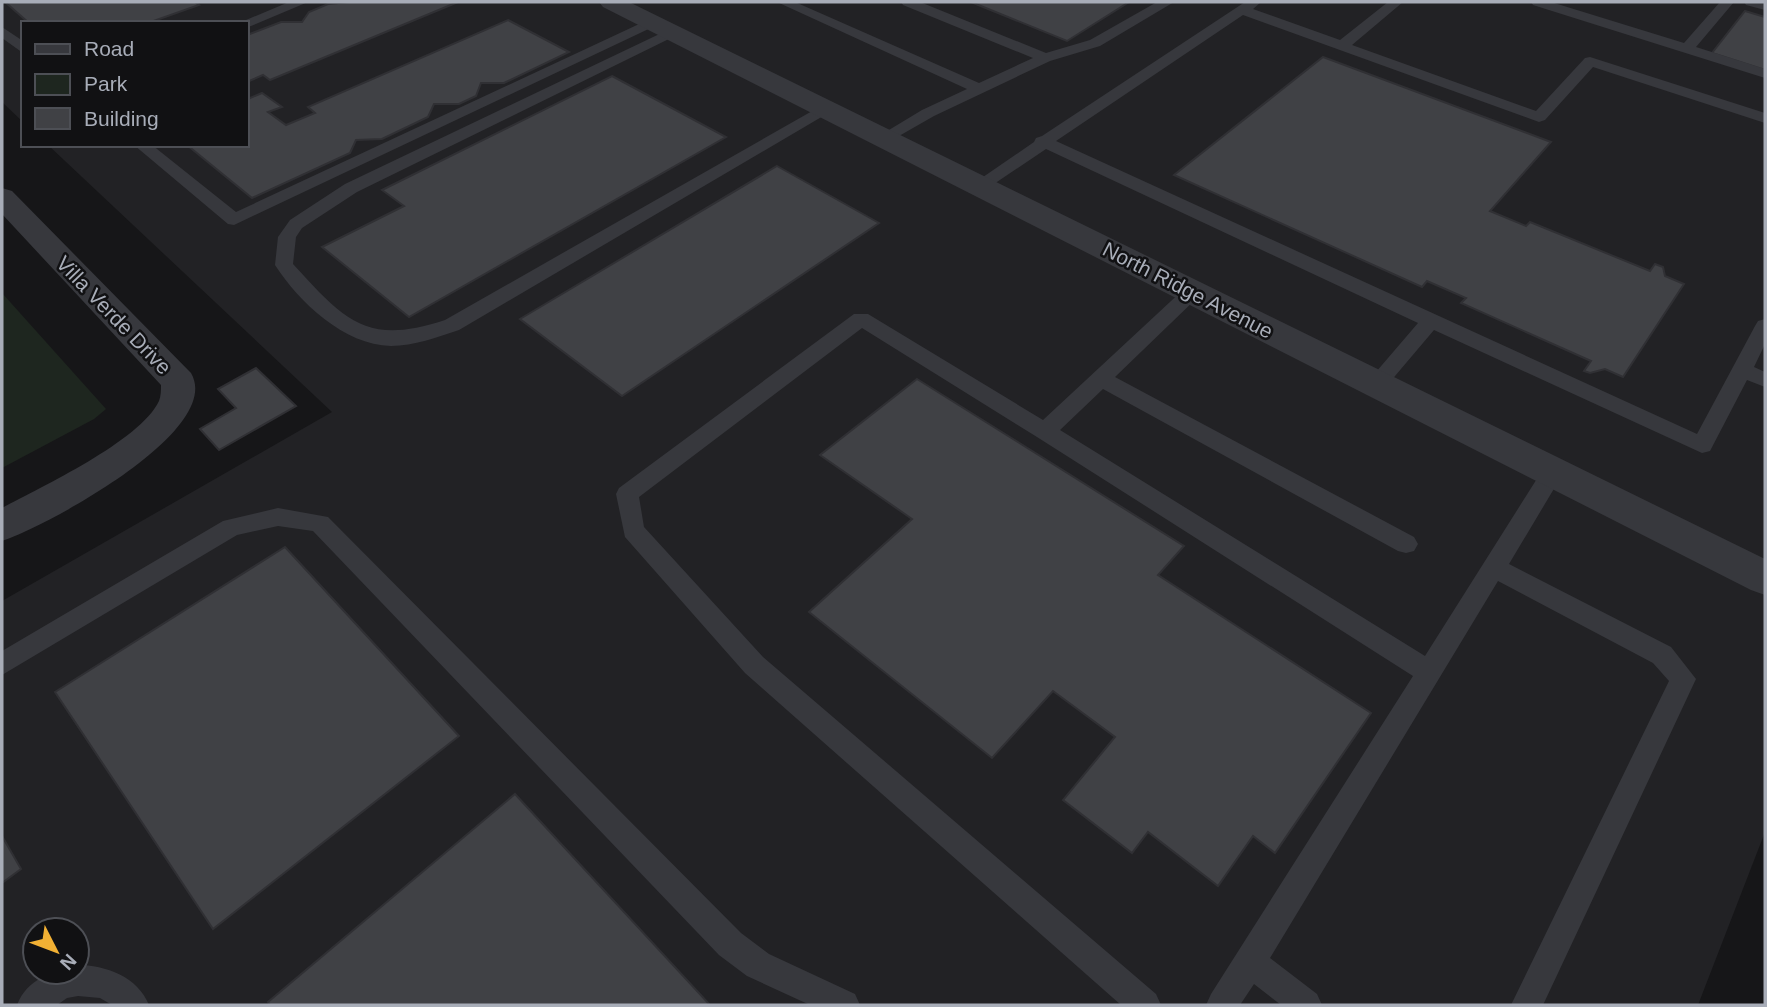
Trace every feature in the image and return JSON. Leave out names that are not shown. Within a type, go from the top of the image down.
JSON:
[{"type":"street","name":"North Ridge Avenue","points":[[611,2],[1765,578]]},
{"type":"street","name":"Villa Verde Drive","points":[[2,197],[179,382],[176,403],[148,438],[99,472],[2,526]]},
{"type":"lane","points":[[248,22],[301,2]]},
{"type":"lane","points":[[784,2],[980,89]]},
{"type":"lane","points":[[908,2],[1045,58]]},
{"type":"lane","points":[[885,139],[928,113],[1045,58],[1095,44],[1167,2]]},
{"type":"lane","points":[[1343,46],[1396,2]]},
{"type":"lane","points":[[1538,2],[1765,75]]},
{"type":"lane","points":[[1686,50],[1727,2]]},
{"type":"lane","points":[[1751,2],[1765,6]]},
{"type":"lane","points":[[979,186],[1042,141],[1248,6],[1343,46],[1539,117],[1590,61],[1765,118]]},
{"type":"lane","points":[[662,27],[351,188],[296,224],[287,237],[284,265],[323,308],[358,331],[386,339],[422,335],[452,325],[827,109]]},
{"type":"lane","points":[[144,147],[234,220],[662,27]]},
{"type":"lane","points":[[2,32],[21,47]]},
{"type":"lane","points":[[1042,141],[1702,445],[1765,326]]},
{"type":"lane","points":[[1045,431],[1192,292]]},
{"type":"lane","points":[[1145,1005],[754,665],[633,530],[627,494],[860,319],[1045,431],[1430,673]]},
{"type":"lane","points":[[1377,384],[1431,321]]},
{"type":"lane","points":[[1741,370],[1765,380]]},
{"type":"lane","points":[[1100,378],[1406,544]]},
{"type":"lane","points":[[1223,1005],[1553,472]]},
{"type":"lane","points":[[2,664],[231,527],[278,517],[320,523],[730,944],[758,965],[844,1005]]},
{"type":"lane","points":[[1495,568],[1662,655],[1683,678],[1527,1005]]},
{"type":"lane","points":[[1250,962],[1306,1005]]},
{"type":"lane","points":[[33,1005],[60,984],[93,980],[126,995],[133,1005]]},
{"type":"shaded area","points":[[2,2],[1765,2],[1765,832],[1698,1005],[2,1005],[2,601],[332,412],[50,147],[248,147],[248,21],[21,21],[21,120],[2,102]]},
{"type":"green space","points":[[2,293],[106,409],[94,419],[2,468]]},
{"type":"building","points":[[5,2],[195,2],[199,5],[154,21],[27,21]]},
{"type":"building","points":[[458,2],[270,80],[263,75],[248,82],[248,35],[281,22],[302,22],[309,12],[328,4]]},
{"type":"building","points":[[971,2],[1129,2],[1067,41]]},
{"type":"building","points":[[1745,11],[1765,17],[1765,70],[1712,53]]},
{"type":"building","points":[[508,20],[569,52],[504,83],[481,83],[476,96],[459,104],[434,104],[428,117],[382,139],[356,140],[350,153],[252,198],[189,147],[248,147],[248,97],[262,93],[282,107],[268,112],[286,125],[315,113],[308,107]]},
{"type":"building","points":[[1323,57],[1551,142],[1490,211],[1526,226],[1530,222],[1650,271],[1655,264],[1663,267],[1665,276],[1684,284],[1623,377],[1605,369],[1590,373],[1584,371],[1591,361],[1461,303],[1466,298],[1427,281],[1422,287],[1174,175]]},
{"type":"building","points":[[612,76],[726,137],[409,317],[322,247],[404,206],[382,190]]},
{"type":"building","points":[[777,166],[879,223],[622,396],[520,319]]},
{"type":"building","points":[[256,368],[296,406],[219,450],[200,429],[236,408],[218,389]]},
{"type":"building","points":[[917,379],[1184,546],[1158,575],[1371,713],[1275,853],[1253,836],[1218,886],[1148,832],[1132,853],[1063,800],[1115,737],[1053,691],[992,758],[809,612],[912,519],[820,455]]},
{"type":"building","points":[[285,547],[459,736],[213,929],[55,692]]},
{"type":"building","points":[[515,794],[710,1005],[270,1005],[268,1002]]},
{"type":"building","points":[[2,836],[21,869],[2,883]]}]
